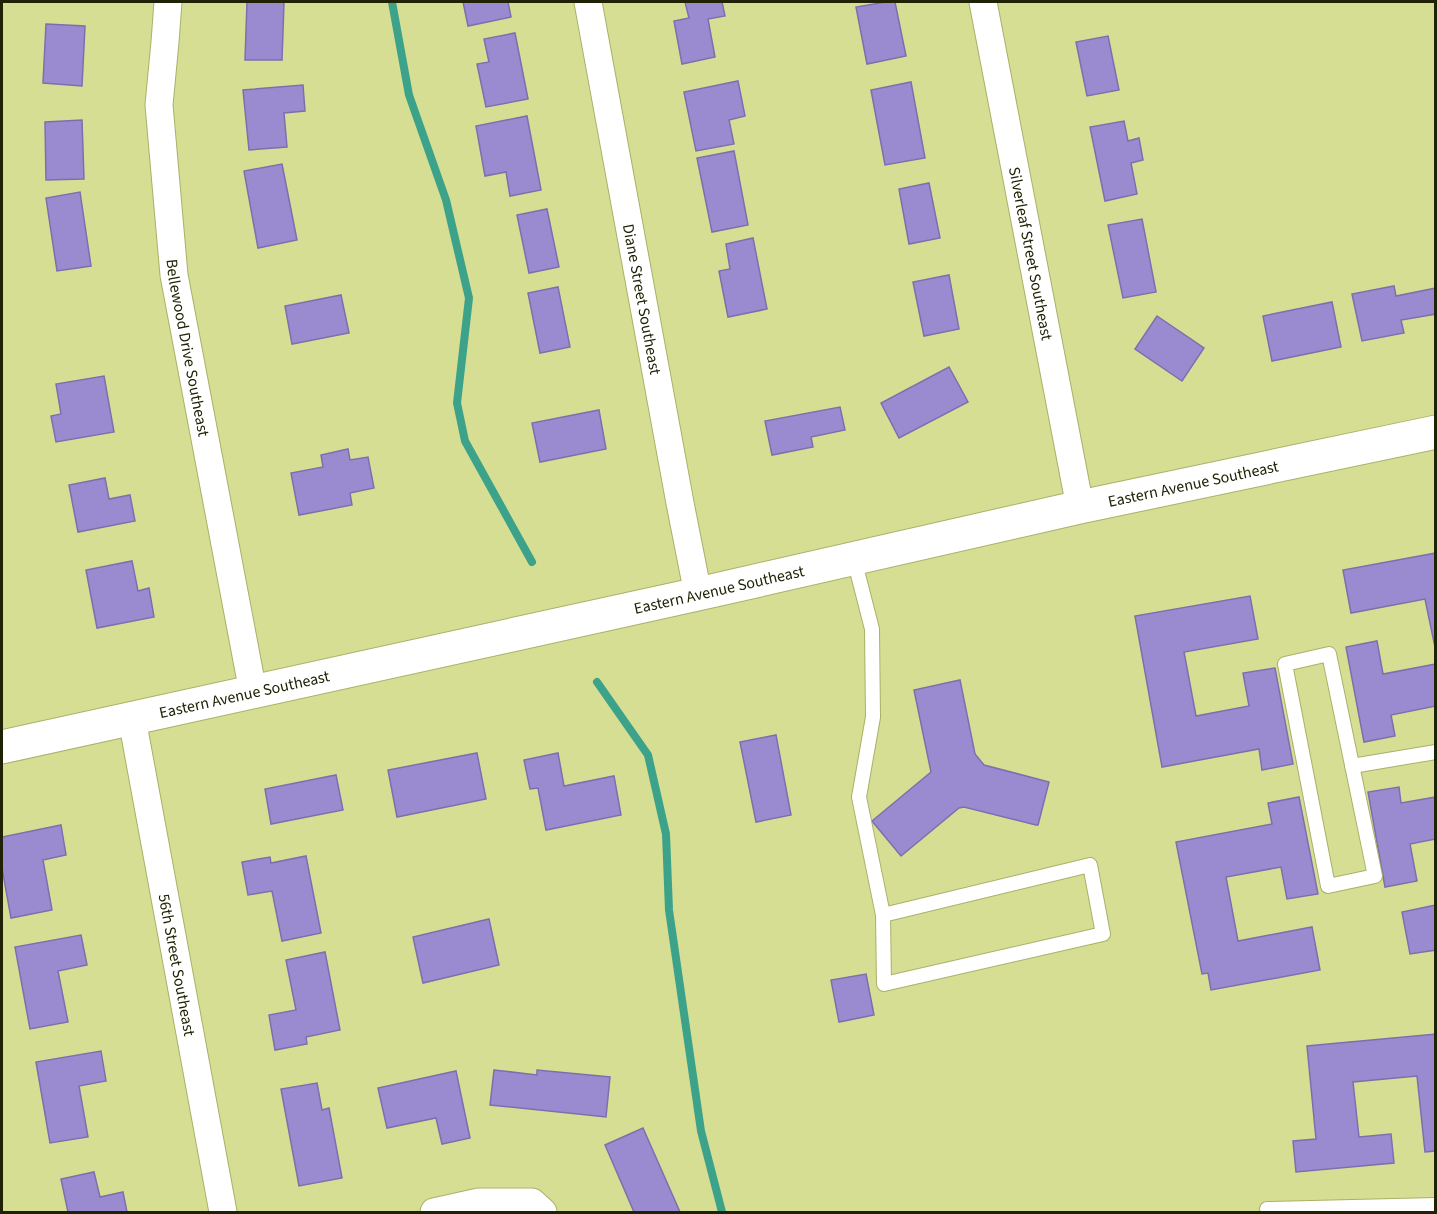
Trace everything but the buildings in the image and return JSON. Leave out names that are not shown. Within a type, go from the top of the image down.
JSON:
[{"type":"street","name":"Bellewood Drive Southeast","points":[[168,2],[159,105],[174,274],[253,692]]},
{"type":"street","name":"Diane Street Southeast","points":[[588,2],[698,594]]},
{"type":"street","name":"Silverleaf Street Southeast","points":[[983,2],[1080,507]]},
{"type":"street","name":"Eastern Avenue Southeast","points":[[2,747],[698,594],[1080,507],[1436,432]]},
{"type":"street","name":"56th Street Southeast","points":[[132,719],[223,1212]]},
{"type":"street","points":[[434,1212],[479,1202],[532,1202],[543,1212]]},
{"type":"lane","points":[[854,559],[872,629],[873,717],[859,797],[883,915],[884,984],[1103,934],[1090,866],[883,915]]},
{"type":"lane","points":[[1329,654],[1352,766],[1375,876],[1328,886],[1285,664],[1329,654]]},
{"type":"lane","points":[[1352,766],[1436,752]]},
{"type":"lane","points":[[1267,1209],[1436,1205]]},
{"type":"waterway","points":[[392,2],[409,95],[446,200],[469,298],[457,403],[465,441],[532,562]]},
{"type":"waterway","points":[[597,682],[648,755],[666,834],[669,910],[701,1131],[722,1212]]}]
